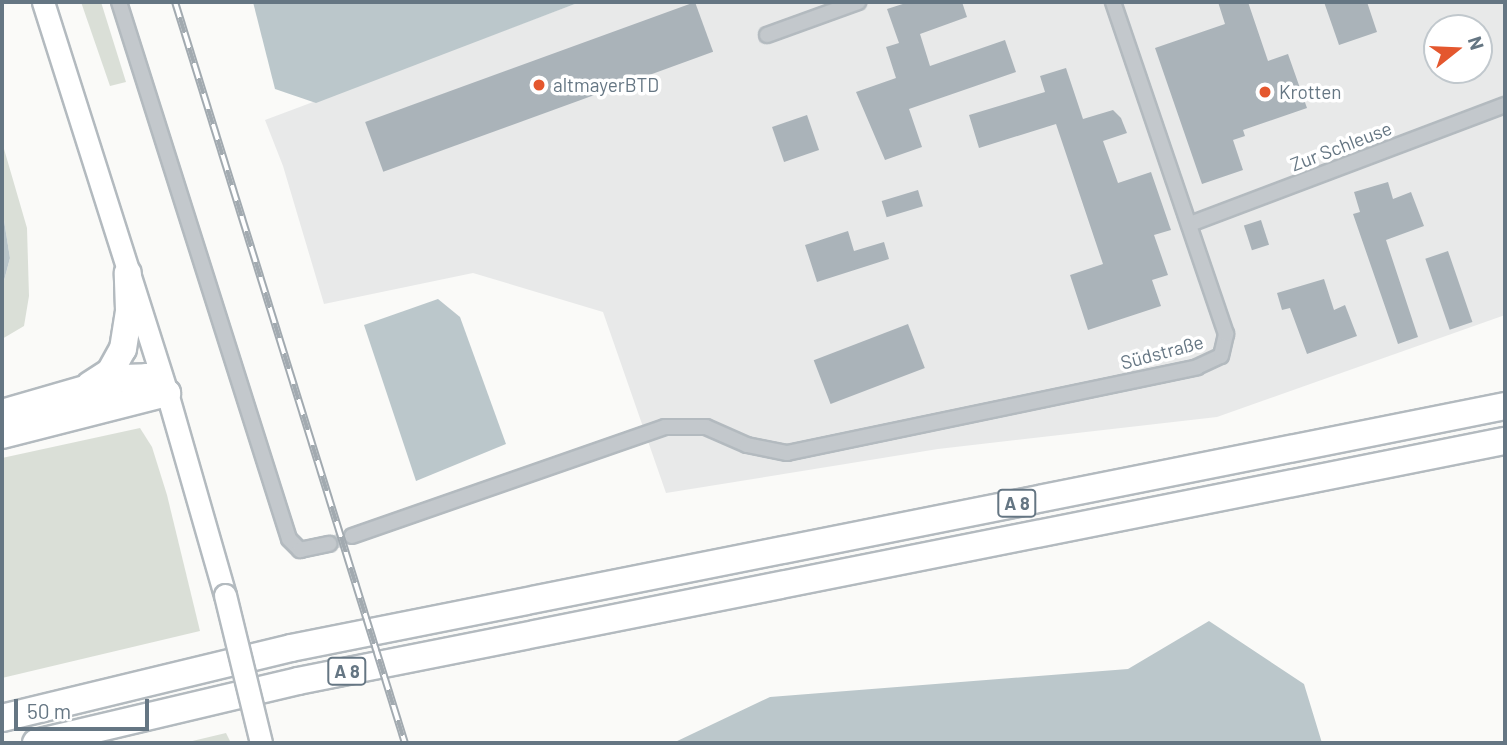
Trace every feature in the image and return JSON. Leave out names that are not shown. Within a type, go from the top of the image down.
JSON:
[{"type":"highway","points":[[83,390],[110,372],[123,349],[129,310],[128,273]]},
{"type":"highway","points":[[2,413],[83,390],[147,377],[167,393]]},
{"type":"highway","points":[[2,435],[167,393]]},
{"type":"highway","name":"A 8","points":[[2,718],[291,648],[1505,406]]},
{"type":"highway","name":"A 8","points":[[37,743],[298,681],[1505,441]]},
{"type":"highway","points":[[2,706],[46,706]]},
{"type":"main road","points":[[43,2],[167,393],[225,595],[261,743]]},
{"type":"street","points":[[119,2],[289,539],[300,550],[329,544]]},
{"type":"street","points":[[767,35],[858,2]]},
{"type":"street","name":"Südstraße","points":[[352,536],[665,427],[706,427],[747,444],[787,453],[1197,367],[1221,356],[1227,334],[1113,2]]},
{"type":"street","name":"Zur Schleuse","points":[[1190,224],[1505,105]]},
{"type":"shaded area","points":[[81,2],[101,2],[126,82],[110,86]]},
{"type":"shaded area","points":[[253,2],[580,2],[316,103],[275,89]]},
{"type":"shaded area","points":[[580,2],[1505,2],[1505,315],[1217,417],[938,449],[666,493],[603,312],[473,273],[324,304],[283,166],[265,120]]},
{"type":"shaded area","points":[[2,142],[27,228],[29,296],[24,326],[2,339],[2,288],[10,258],[2,208]]},
{"type":"shaded area","points":[[2,208],[10,258],[2,288]]},
{"type":"shaded area","points":[[438,299],[460,317],[506,444],[416,481],[364,325]]},
{"type":"shaded area","points":[[140,428],[152,447],[167,495],[200,631],[2,678],[2,458]]},
{"type":"shaded area","points":[[1209,621],[1304,684],[1322,743],[673,743],[770,697],[1128,669]]},
{"type":"shaded area","points":[[226,733],[231,743],[184,743]]},
{"type":"building","name":"altmayerBTD","points":[[695,2],[713,52],[383,172],[365,122]]},
{"type":"building","points":[[909,2],[962,2],[967,17],[920,34],[930,66],[1005,40],[1016,72],[909,109],[922,147],[885,160],[856,92],[896,78],[886,47],[899,43],[887,9]]},
{"type":"building","points":[[1218,2],[1248,2],[1268,61],[1288,54],[1307,108],[1243,130],[1245,136],[1233,140],[1243,170],[1202,184],[1155,48],[1225,24]]},
{"type":"building","points":[[1324,2],[1367,2],[1377,32],[1339,45]]},
{"type":"building","points":[[1066,68],[1083,119],[1113,110],[1121,118],[1127,133],[1103,141],[1118,183],[1151,172],[1171,230],[1154,235],[1168,275],[1152,280],[1161,306],[1088,330],[1070,275],[1103,264],[1056,124],[979,148],[969,115],[1045,92],[1040,76]]},
{"type":"building","points":[[807,115],[819,150],[784,162],[772,127]]},
{"type":"building","points":[[1388,182],[1393,199],[1411,192],[1424,226],[1386,240],[1418,337],[1398,344],[1353,214],[1360,212],[1354,192]]},
{"type":"building","points":[[918,190],[923,206],[887,217],[882,201]]},
{"type":"building","points":[[1261,220],[1269,245],[1252,250],[1244,226]]},
{"type":"building","points":[[848,231],[854,251],[884,242],[889,259],[817,282],[805,245]]},
{"type":"building","points":[[1448,251],[1472,322],[1450,330],[1425,259]]},
{"type":"building","points":[[1324,279],[1334,310],[1345,305],[1357,336],[1307,354],[1290,308],[1282,310],[1277,293]]},
{"type":"building","points":[[908,324],[925,368],[831,404],[814,360]]},
{"type":"tunnel","points":[[329,544],[352,536]]},
{"type":"railway","points":[[175,2],[405,743]]},
{"type":"place","name":"altmayerBTD","points":[[539,85]]},
{"type":"place","name":"Krotten","points":[[1265,92]]}]
